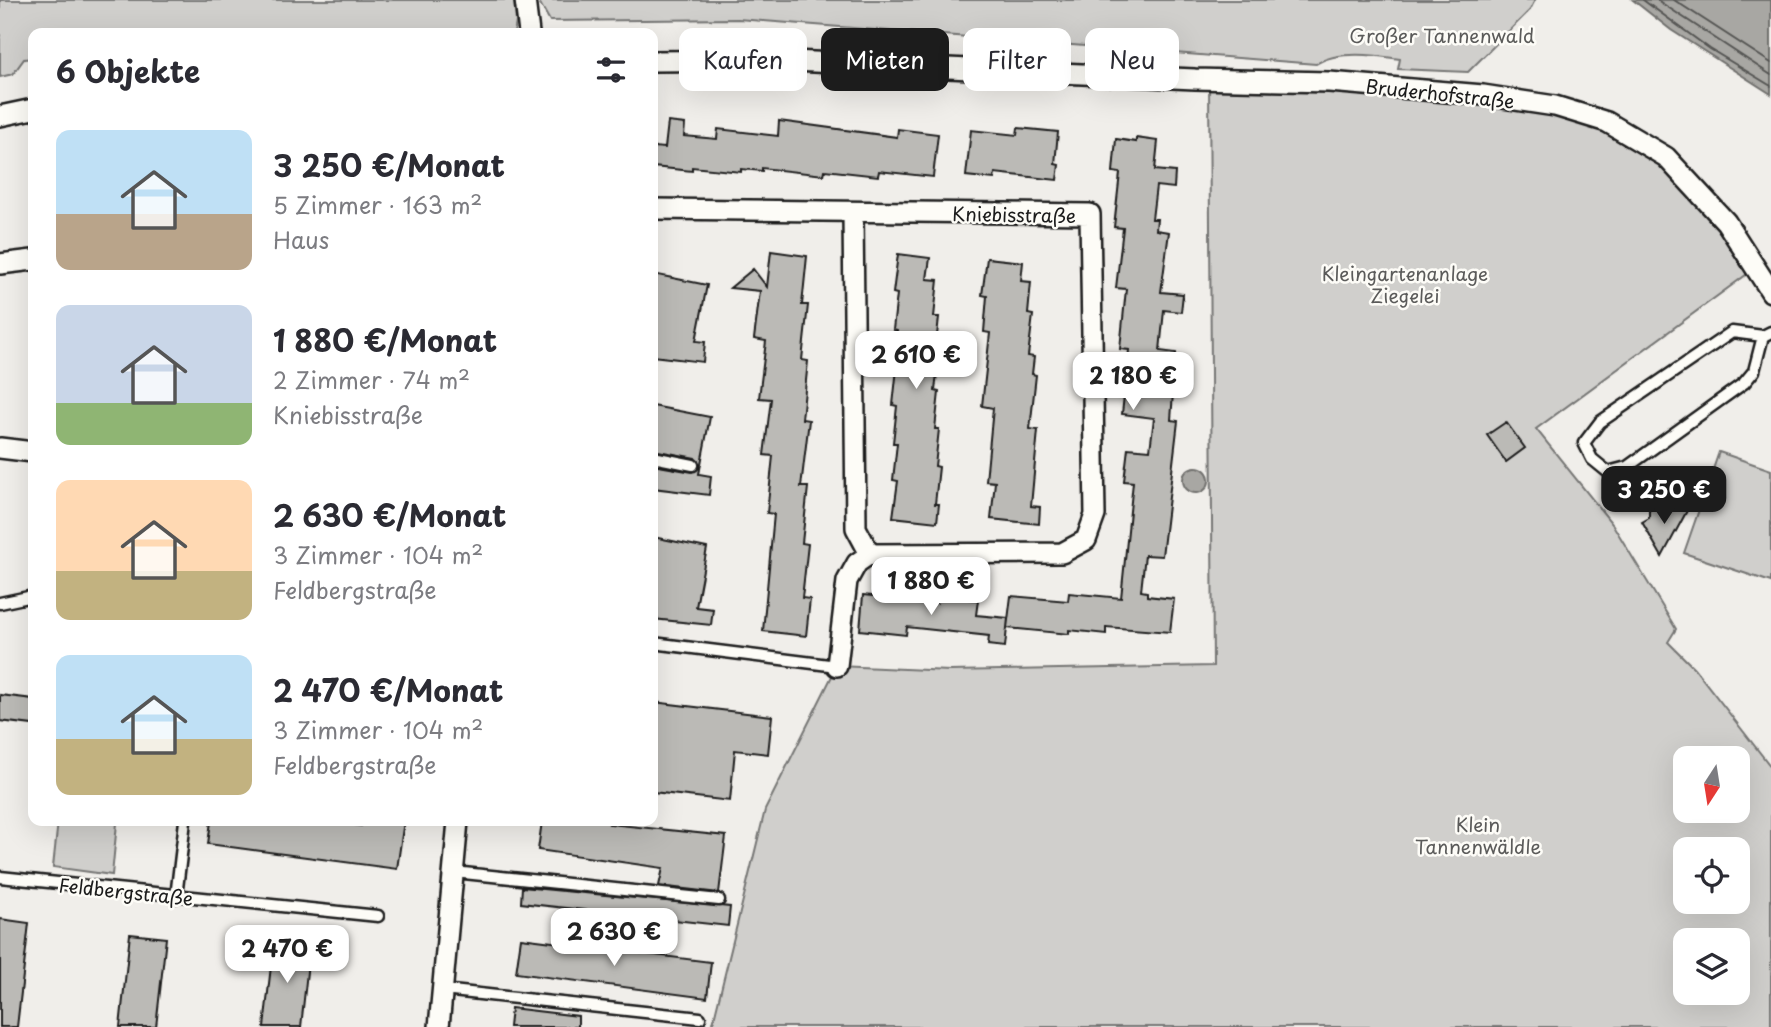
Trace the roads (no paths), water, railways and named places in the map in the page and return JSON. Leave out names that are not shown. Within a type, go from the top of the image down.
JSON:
[{"type":"street","points":[[525,0],[528,28]]},
{"type":"street","name":"Bruderhofstraße","points":[[658,61],[769,60],[1329,82],[1483,95],[1555,106],[1608,122],[1666,157],[1726,222],[1771,292]]},
{"type":"street","points":[[0,116],[28,110]]},
{"type":"street","name":"Kniebisstraße","points":[[658,209],[1090,214],[1095,515],[1086,540],[1062,553],[870,554]]},
{"type":"street","points":[[837,666],[847,581],[857,563],[870,554],[856,528],[853,212]]},
{"type":"street","points":[[0,264],[28,261]]},
{"type":"street","points":[[0,448],[28,451]]},
{"type":"street","points":[[439,1027],[458,826]]},
{"type":"lane","points":[[1732,332],[1767,334],[1754,370],[1744,383],[1627,467],[1608,472],[1592,459],[1584,443],[1600,422],[1732,332]]},
{"type":"lane","points":[[658,458],[693,465]]},
{"type":"lane","points":[[0,603],[28,597]]},
{"type":"lane","points":[[658,644],[837,666]]},
{"type":"lane","points":[[176,897],[184,826]]},
{"type":"lane","points":[[454,872],[719,900]]},
{"type":"lane","name":"Feldbergstraße","points":[[0,877],[378,916]]},
{"type":"lane","points":[[443,990],[699,1018]]},
{"type":"water","points":[[1633,0],[1771,0],[1771,94],[1671,30]]},
{"type":"water","points":[[1196,467],[1205,471],[1209,480],[1205,489],[1196,493],[1187,489],[1183,480],[1187,471]]},
{"type":"park label","name":"Großer Tannenwald","points":[[1442,35]]},
{"type":"park label","name":"Kleingartenanlage Ziegelei","points":[[1405,284]]},
{"type":"park label","name":"Klein Tannenwäldle","points":[[1478,835]]}]
